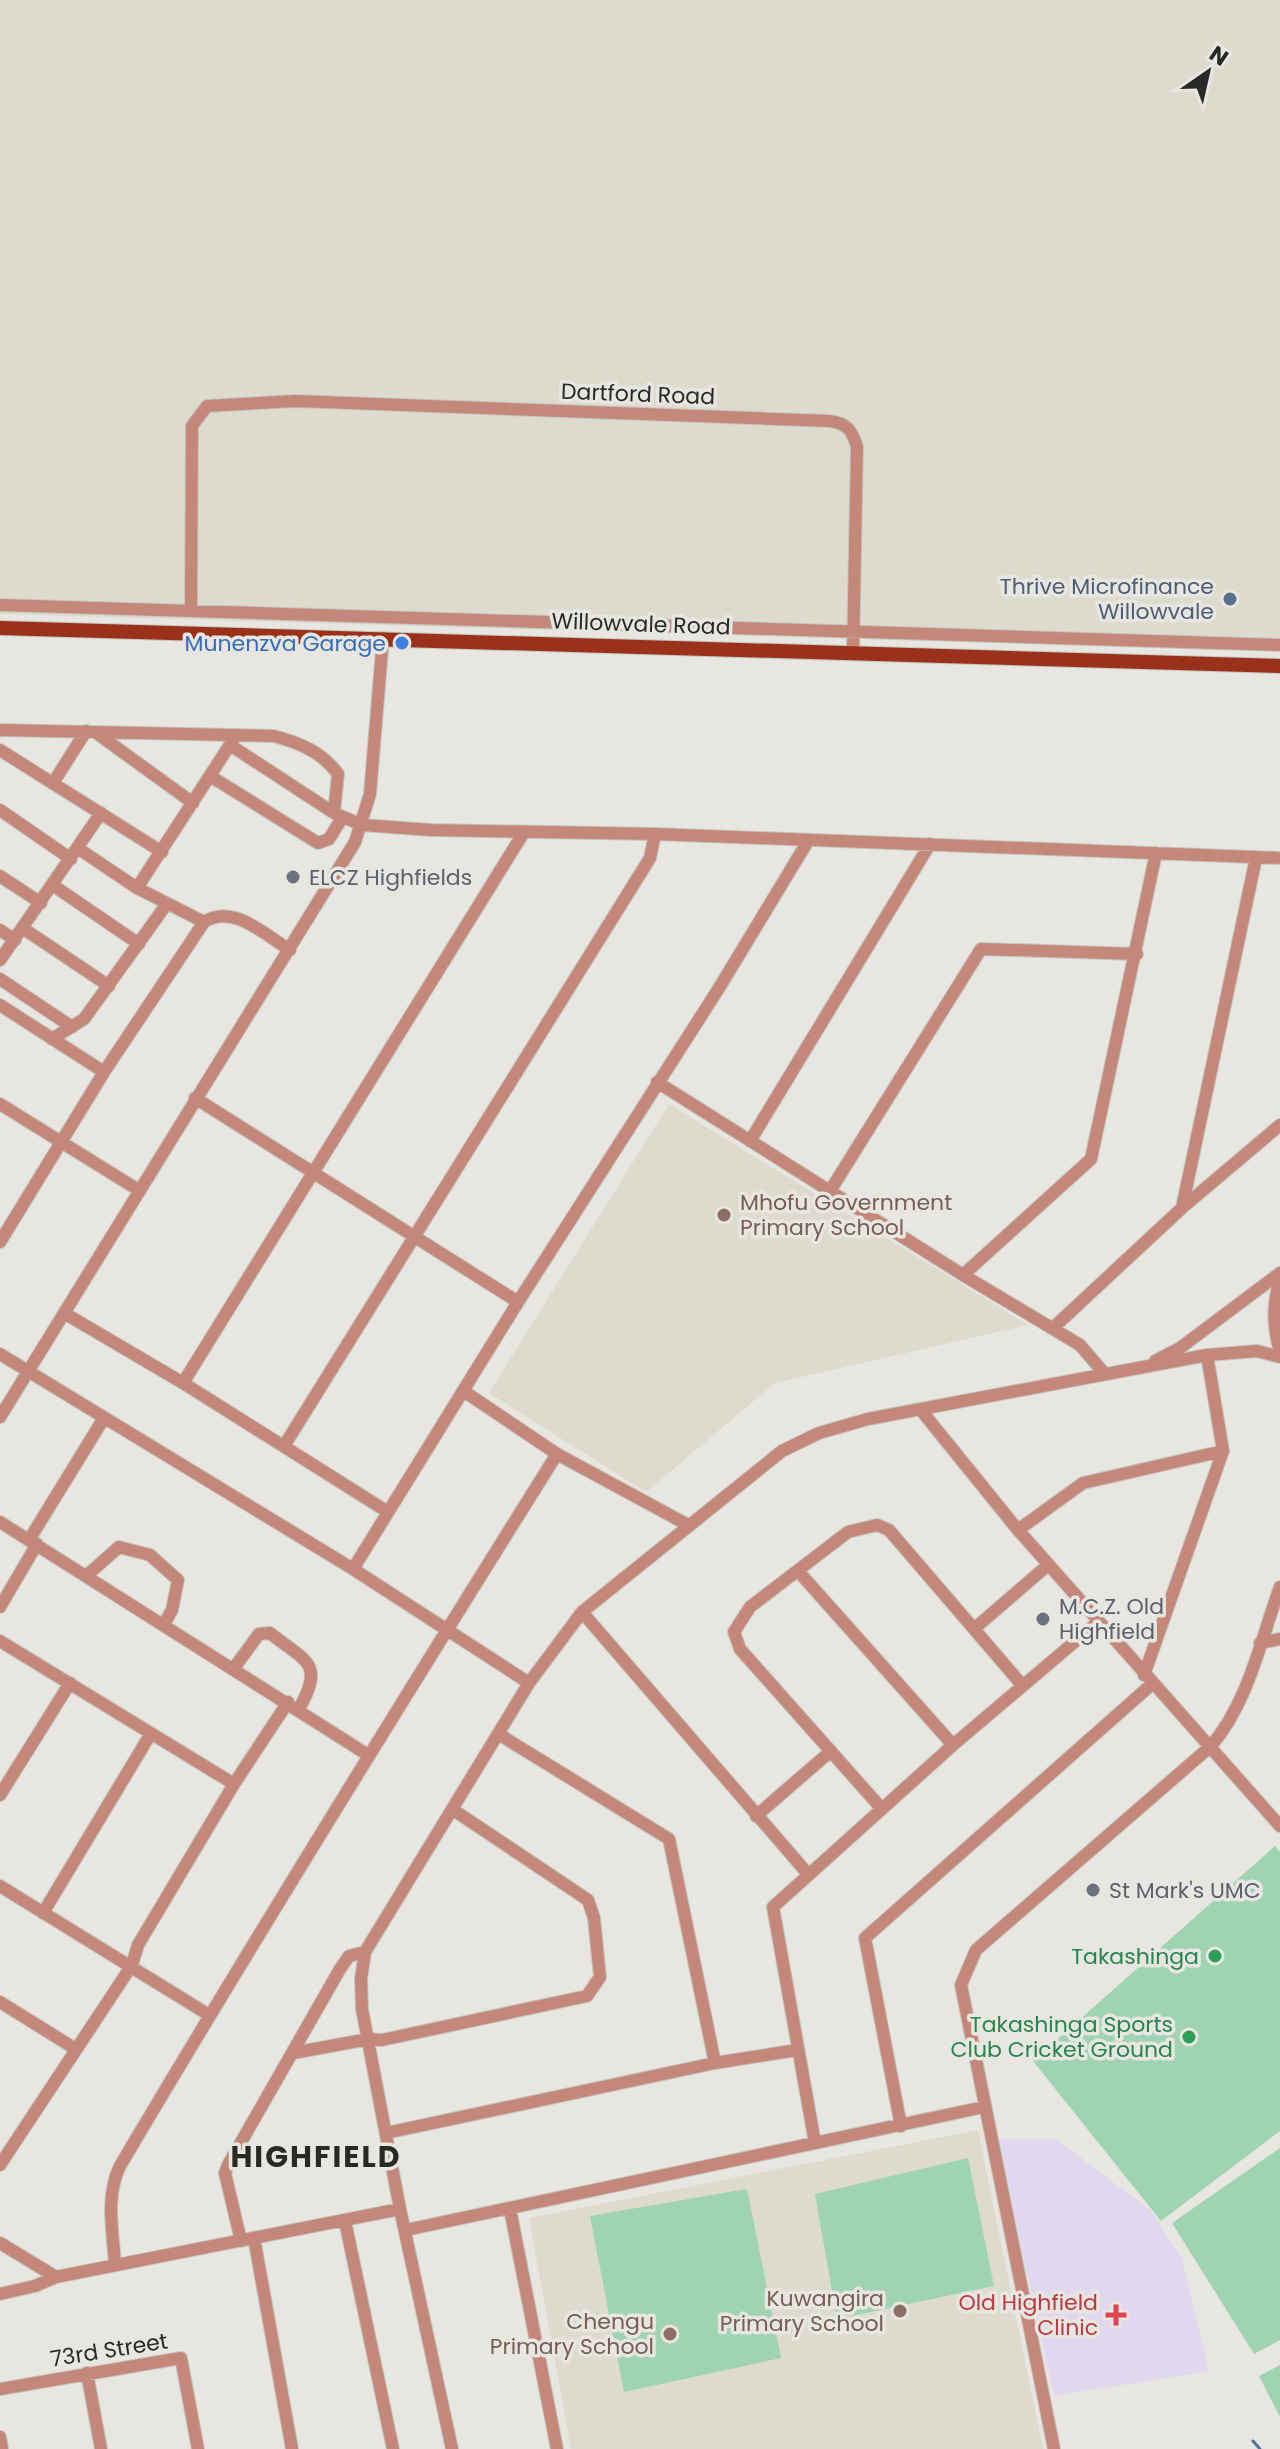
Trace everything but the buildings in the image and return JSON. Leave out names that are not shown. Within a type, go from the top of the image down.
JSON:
[{"type":"main road","name":"Willowvale Road","points":[[0,628],[1280,666]]},
{"type":"street","name":"Dartford Road","points":[[191,611],[192,426],[200,411],[219,403],[295,401],[839,422],[853,433],[858,468],[853,652]]},
{"type":"street","points":[[0,605],[1280,645]]},
{"type":"street","points":[[0,1417],[195,1098],[339,871],[362,825],[370,794],[378,728],[383,638]]},
{"type":"street","points":[[0,730],[233,740],[274,736],[300,743],[329,762],[338,774],[338,816],[329,839],[318,843],[210,776]]},
{"type":"street","points":[[53,783],[90,732]]},
{"type":"street","points":[[90,732],[193,803]]},
{"type":"street","points":[[137,888],[233,740]]},
{"type":"street","points":[[233,740],[338,816],[362,825],[1280,858]]},
{"type":"street","points":[[0,750],[162,852]]},
{"type":"street","points":[[0,810],[166,905],[204,922]]},
{"type":"street","points":[[0,960],[54,886],[101,813]]},
{"type":"street","points":[[183,1383],[524,832]]},
{"type":"street","points":[[284,1446],[650,858],[655,834]]},
{"type":"street","points":[[353,1569],[518,1302],[719,988],[808,841]]},
{"type":"street","points":[[750,1141],[930,844]]},
{"type":"street","points":[[963,1275],[1091,1159],[1137,954],[1156,853]]},
{"type":"street","points":[[1182,1208],[1256,858]]},
{"type":"street","points":[[0,876],[41,903]]},
{"type":"street","points":[[54,886],[139,944]]},
{"type":"street","points":[[52,1039],[84,1019],[166,905]]},
{"type":"street","points":[[0,1242],[104,1072],[204,922],[218,915],[232,915],[290,950]]},
{"type":"street","points":[[24,929],[109,986]]},
{"type":"street","points":[[0,930],[15,940]]},
{"type":"street","points":[[830,1191],[981,949],[1137,954]]},
{"type":"street","points":[[0,979],[72,1027]]},
{"type":"street","points":[[0,1005],[104,1072]]},
{"type":"street","points":[[657,1082],[963,1275],[1054,1327],[1080,1345],[1104,1373]]},
{"type":"street","points":[[195,1098],[518,1302]]},
{"type":"street","points":[[0,1104],[140,1191]]},
{"type":"street","points":[[1054,1327],[1182,1208],[1280,1125]]},
{"type":"street","points":[[1149,1365],[1180,1348],[1280,1273]]},
{"type":"street","points":[[452,2449],[400,2209],[360,1994],[365,1952],[529,1683],[582,1612],[759,1467],[800,1441],[868,1419],[1104,1373],[1207,1355],[1257,1351],[1280,1354],[1273,1329],[1274,1301],[1280,1280]]},
{"type":"street","points":[[64,1313],[183,1383],[388,1512]]},
{"type":"street","points":[[0,1354],[353,1569],[529,1683]]},
{"type":"street","points":[[901,2126],[865,1938],[1148,1680],[1223,1451],[1207,1355]]},
{"type":"street","points":[[465,1392],[557,1454],[688,1525]]},
{"type":"street","points":[[920,1409],[1048,1565],[1280,1826]]},
{"type":"street","points":[[0,1607],[33,1542],[104,1418]]},
{"type":"street","points":[[1018,1530],[1083,1483],[1223,1451]]},
{"type":"street","points":[[115,2265],[110,2199],[112,2181],[368,1755],[449,1631],[557,1454]]},
{"type":"street","points":[[0,1522],[294,1705],[368,1755]]},
{"type":"street","points":[[882,1809],[747,1658],[734,1632],[750,1607],[848,1532],[877,1525],[889,1530],[1023,1686]]},
{"type":"street","points":[[86,1576],[119,1547],[150,1555],[178,1580],[172,1610],[164,1624]]},
{"type":"street","points":[[975,1628],[1048,1565]]},
{"type":"street","points":[[798,1571],[953,1745]]},
{"type":"street","points":[[1054,2449],[961,1985],[976,1950],[1211,1746],[1239,1706],[1280,1587]]},
{"type":"street","points":[[582,1612],[808,1874]]},
{"type":"street","points":[[815,2143],[772,1912],[808,1874],[953,1745],[1098,1622]]},
{"type":"street","points":[[0,2165],[74,2048],[132,1965],[138,1945],[234,1784],[313,1684],[313,1674],[306,1662],[270,1633],[259,1634],[234,1668]]},
{"type":"street","points":[[1260,1643],[1280,1639]]},
{"type":"street","points":[[0,1641],[234,1784]]},
{"type":"street","points":[[0,1795],[70,1683]]},
{"type":"street","points":[[43,1913],[150,1735]]},
{"type":"street","points":[[500,1735],[669,1839],[715,2063]]},
{"type":"street","points":[[756,1816],[831,1751]]},
{"type":"street","points":[[293,2053],[369,2039],[382,2040],[587,1996],[599,1982],[594,1918],[588,1900],[452,1809]]},
{"type":"street","points":[[0,1886],[209,2015]]},
{"type":"street","points":[[241,2241],[225,2173],[349,1956],[365,1952]]},
{"type":"street","points":[[0,2002],[74,2048]]},
{"type":"street","points":[[386,2133],[715,2063],[797,2050]]},
{"type":"street","points":[[406,2230],[984,2107]]},
{"type":"street","points":[[0,2294],[35,2286],[56,2277],[400,2209]]},
{"type":"street","points":[[510,2209],[557,2449]]},
{"type":"street","points":[[345,2221],[393,2449]]},
{"type":"street","points":[[254,2238],[292,2449]]},
{"type":"street","points":[[0,2243],[56,2277]]},
{"type":"street","name":"73rd Street","points":[[0,2389],[181,2358],[198,2449]]},
{"type":"street","points":[[87,2373],[101,2449]]},
{"type":"street","points":[[0,2437],[2,2449]]},
{"type":"shaded area","points":[[0,0],[1280,0],[1280,651],[0,614]]},
{"type":"shaded area","name":"Mhofu Government Primary School","points":[[669,1104],[1028,1325],[775,1383],[646,1492],[489,1393]]},
{"type":"shaded area","points":[[978,2130],[1043,2449],[571,2449],[529,2218]]},
{"type":"shaded area","name":"Old Highfield Clinic","points":[[998,2139],[1056,2139],[1150,2210],[1182,2259],[1209,2371],[1054,2396]]},
{"type":"green space","name":"Takashinga","points":[[1275,1846],[1280,1852],[1280,2131],[1161,2221],[1033,2061]]},
{"type":"green space","points":[[1280,2148],[1280,2340],[1254,2354],[1172,2223]]},
{"type":"green space","points":[[968,2158],[994,2286],[837,2319],[815,2194]]},
{"type":"green space","points":[[747,2189],[781,2358],[624,2392],[590,2216]]},
{"type":"green space","points":[[1280,2365],[1280,2417],[1259,2376]]},
{"type":"waterway","points":[[1253,2441],[1260,2449]]},
{"type":"place","name":"Thrive Microfinance Willowvale","points":[[1230,599]]},
{"type":"place","name":"Munenzva Garage","points":[[402,643]]},
{"type":"place","name":"ELCZ Highfields","points":[[293,877]]},
{"type":"place","name":"Mhofu Government Primary School","points":[[724,1215]]},
{"type":"place","name":"M.C.Z. Old Highfield","points":[[1043,1619]]},
{"type":"place","name":"St Mark's UMC","points":[[1093,1890]]},
{"type":"place","name":"Takashinga","points":[[1215,1956]]},
{"type":"place","name":"Takashinga Sports Club Cricket Ground","points":[[1189,2037]]},
{"type":"place","name":"Kuwangira Primary School","points":[[900,2311]]},
{"type":"place","name":"Old Highfield Clinic","points":[[1116,2315]]},
{"type":"place","name":"Chengu Primary School","points":[[670,2334]]},
{"type":"district","name":"HIGHFIELD","points":[[316,2156]]}]
